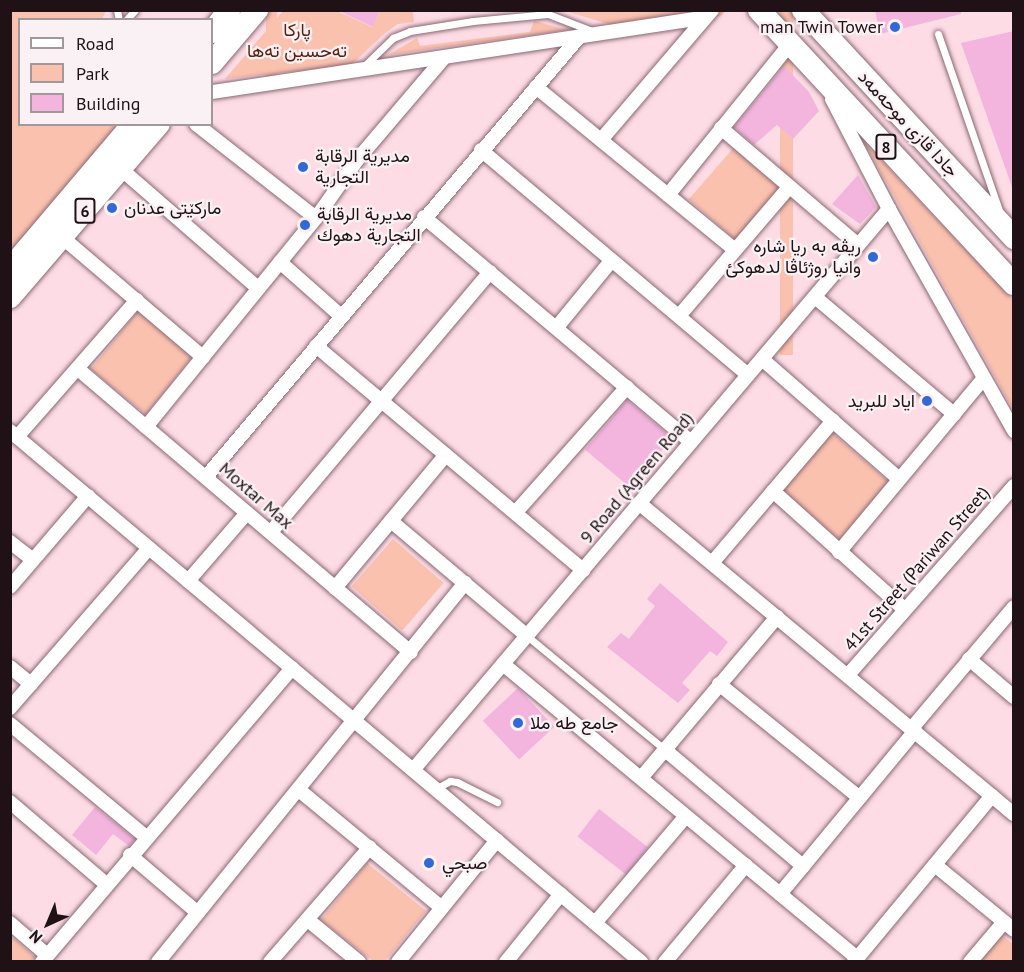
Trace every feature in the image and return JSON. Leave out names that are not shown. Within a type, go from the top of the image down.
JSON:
[{"type":"main road","points":[[213,31],[230,10]]},
{"type":"main road","points":[[213,62],[257,10]]},
{"type":"main road","name":"جادا قازی موحەمەد","points":[[759,10],[1014,284]]},
{"type":"main road","name":"جادا قازی موحەمەد","points":[[803,10],[1010,234]]},
{"type":"main road","name":"6","points":[[10,269],[131,126]]},
{"type":"main road","name":"6","points":[[10,297],[157,126]]},
{"type":"street","points":[[213,92],[600,35],[708,14]]},
{"type":"street","points":[[602,140],[708,14]]},
{"type":"street","points":[[206,477],[579,37]]},
{"type":"street","points":[[668,195],[790,44]]},
{"type":"street","points":[[146,427],[316,218],[357,160],[443,59]]},
{"type":"street","points":[[822,78],[889,209],[1014,431]]},
{"type":"street","points":[[536,87],[734,249]]},
{"type":"street","points":[[199,126],[316,218]]},
{"type":"street","points":[[721,128],[858,245]]},
{"type":"street","points":[[481,150],[748,375]]},
{"type":"street","points":[[121,169],[258,288]]},
{"type":"street","points":[[679,316],[789,187]]},
{"type":"street","name":"9 Road (Agreen Road)","points":[[413,770],[889,209]]},
{"type":"street","points":[[424,218],[557,327],[691,442]]},
{"type":"street","points":[[63,238],[203,357]]},
{"type":"street","points":[[557,327],[611,261]]},
{"type":"street","points":[[280,262],[341,316]]},
{"type":"street","points":[[271,532],[490,272]]},
{"type":"street","points":[[815,297],[954,414]]},
{"type":"street","points":[[137,300],[78,369],[14,434],[641,962]]},
{"type":"street","points":[[316,346],[583,570]]},
{"type":"street","points":[[762,359],[899,480]]},
{"type":"street","name":"Moxtar Max","points":[[78,369],[411,651]]},
{"type":"street","points":[[839,552],[983,379]]},
{"type":"street","points":[[516,512],[627,387]]},
{"type":"street","points":[[712,563],[833,421]]},
{"type":"street","points":[[335,588],[446,455]]},
{"type":"street","name":"41st Street (Pariwan Street)","points":[[848,675],[1014,486]]},
{"type":"street","points":[[773,491],[904,609]]},
{"type":"street","points":[[10,587],[88,496]]},
{"type":"street","points":[[639,503],[1014,814]]},
{"type":"street","points":[[188,581],[247,513]]},
{"type":"street","points":[[391,521],[527,636]]},
{"type":"street","points":[[10,542],[33,560]]},
{"type":"street","points":[[10,708],[149,548]]},
{"type":"street","points":[[158,962],[465,583]]},
{"type":"street","points":[[780,894],[860,798],[969,659],[1014,607]]},
{"type":"street","points":[[641,778],[777,617]]},
{"type":"street","points":[[969,659],[1014,697]]},
{"type":"street","points":[[503,664],[746,865],[856,960],[992,796]]},
{"type":"street","points":[[10,667],[31,684]]},
{"type":"street","points":[[10,923],[44,958],[292,668]]},
{"type":"street","points":[[719,684],[860,798]]},
{"type":"street","points":[[10,724],[146,837]]},
{"type":"street","points":[[664,748],[803,866]]},
{"type":"street","points":[[299,790],[441,907]]},
{"type":"street","points":[[10,802],[106,884]]},
{"type":"street","points":[[595,923],[686,816]]},
{"type":"street","points":[[398,962],[497,840]]},
{"type":"street","points":[[270,962],[370,847]]},
{"type":"street","points":[[130,855],[198,913]]},
{"type":"street","points":[[664,962],[746,865]]},
{"type":"street","points":[[935,865],[1009,926],[970,962]]},
{"type":"street","points":[[506,962],[561,894]]},
{"type":"street","points":[[308,920],[359,962]]},
{"type":"lane","points":[[361,69],[393,38],[410,31],[463,23],[548,14],[600,35]]},
{"type":"lane","points":[[938,34],[1010,234]]},
{"type":"lane","points":[[527,636],[664,748]]},
{"type":"lane","points":[[437,788],[450,781],[457,782],[497,802]]},
{"type":"green space","points":[[11,11],[106,11],[102,18],[18,18],[18,126],[126,126],[11,257]]},
{"type":"green space","points":[[266,11],[277,11],[277,85],[266,85]]},
{"type":"green space","name":"پارکا تەحسین تەها","points":[[283,11],[337,11],[372,27],[380,11],[424,11],[413,12],[414,22],[398,24],[351,65],[225,79]]},
{"type":"green space","points":[[565,11],[726,11],[721,16],[622,28]]},
{"type":"green space","points":[[780,11],[793,11],[793,355],[780,355]]},
{"type":"green space","points":[[534,21],[568,30],[388,55],[417,38],[420,46],[530,32]]},
{"type":"green space","points":[[864,142],[1013,300],[1013,409]]},
{"type":"green space","points":[[736,145],[791,193],[744,247],[689,199]]},
{"type":"green space","points":[[138,311],[193,356],[146,414],[91,369]]},
{"type":"green space","points":[[830,431],[890,483],[840,540],[780,488]]},
{"type":"green space","points":[[393,539],[444,583],[402,631],[352,587]]},
{"type":"green space","points":[[367,863],[426,911],[385,961],[373,961],[321,920]]},
{"type":"green space","points":[[998,932],[1013,944],[1013,961],[974,962]]},
{"type":"green space","points":[[11,936],[35,957],[31,961],[11,961]]},
{"type":"building","points":[[337,10],[380,10],[373,27]]},
{"type":"building","name":"man Twin Tower","points":[[875,10],[961,10],[961,14],[880,34]]},
{"type":"building","points":[[1014,31],[1014,187],[1012,187],[961,43]]},
{"type":"building","points":[[784,66],[809,92],[819,111],[793,139],[777,125],[754,145],[734,127]]},
{"type":"building","points":[[858,175],[876,207],[860,224],[832,204]]},
{"type":"building","points":[[627,400],[672,438],[630,488],[585,450]]},
{"type":"building","points":[[660,583],[728,642],[717,656],[710,651],[682,683],[690,690],[678,703],[607,647],[621,633],[629,639],[655,606],[647,599]]},
{"type":"building","name":"جامع طه ملا","points":[[518,688],[554,727],[519,759],[483,721]]},
{"type":"building","points":[[95,807],[135,839],[129,846],[113,834],[96,855],[72,835]]},
{"type":"building","points":[[599,809],[648,847],[626,875],[577,837]]},
{"type":"place","name":"man Twin Tower","points":[[895,27]]},
{"type":"place","name":"مديرية الرقابة التجارية","points":[[303,167]]},
{"type":"place","name":"مارکێتی عدنان","points":[[112,208]]},
{"type":"place","name":"مديرية الرقابة التجارية دهوك","points":[[305,225]]},
{"type":"place","name":"ريڤه به ريا شاره وانيا روژئاڤا لدهوكئ","points":[[873,257]]},
{"type":"place","name":"اياد للبريد","points":[[927,401]]},
{"type":"place","name":"جامع طه ملا","points":[[518,723]]},
{"type":"place","name":"صبحي","points":[[429,863]]}]
